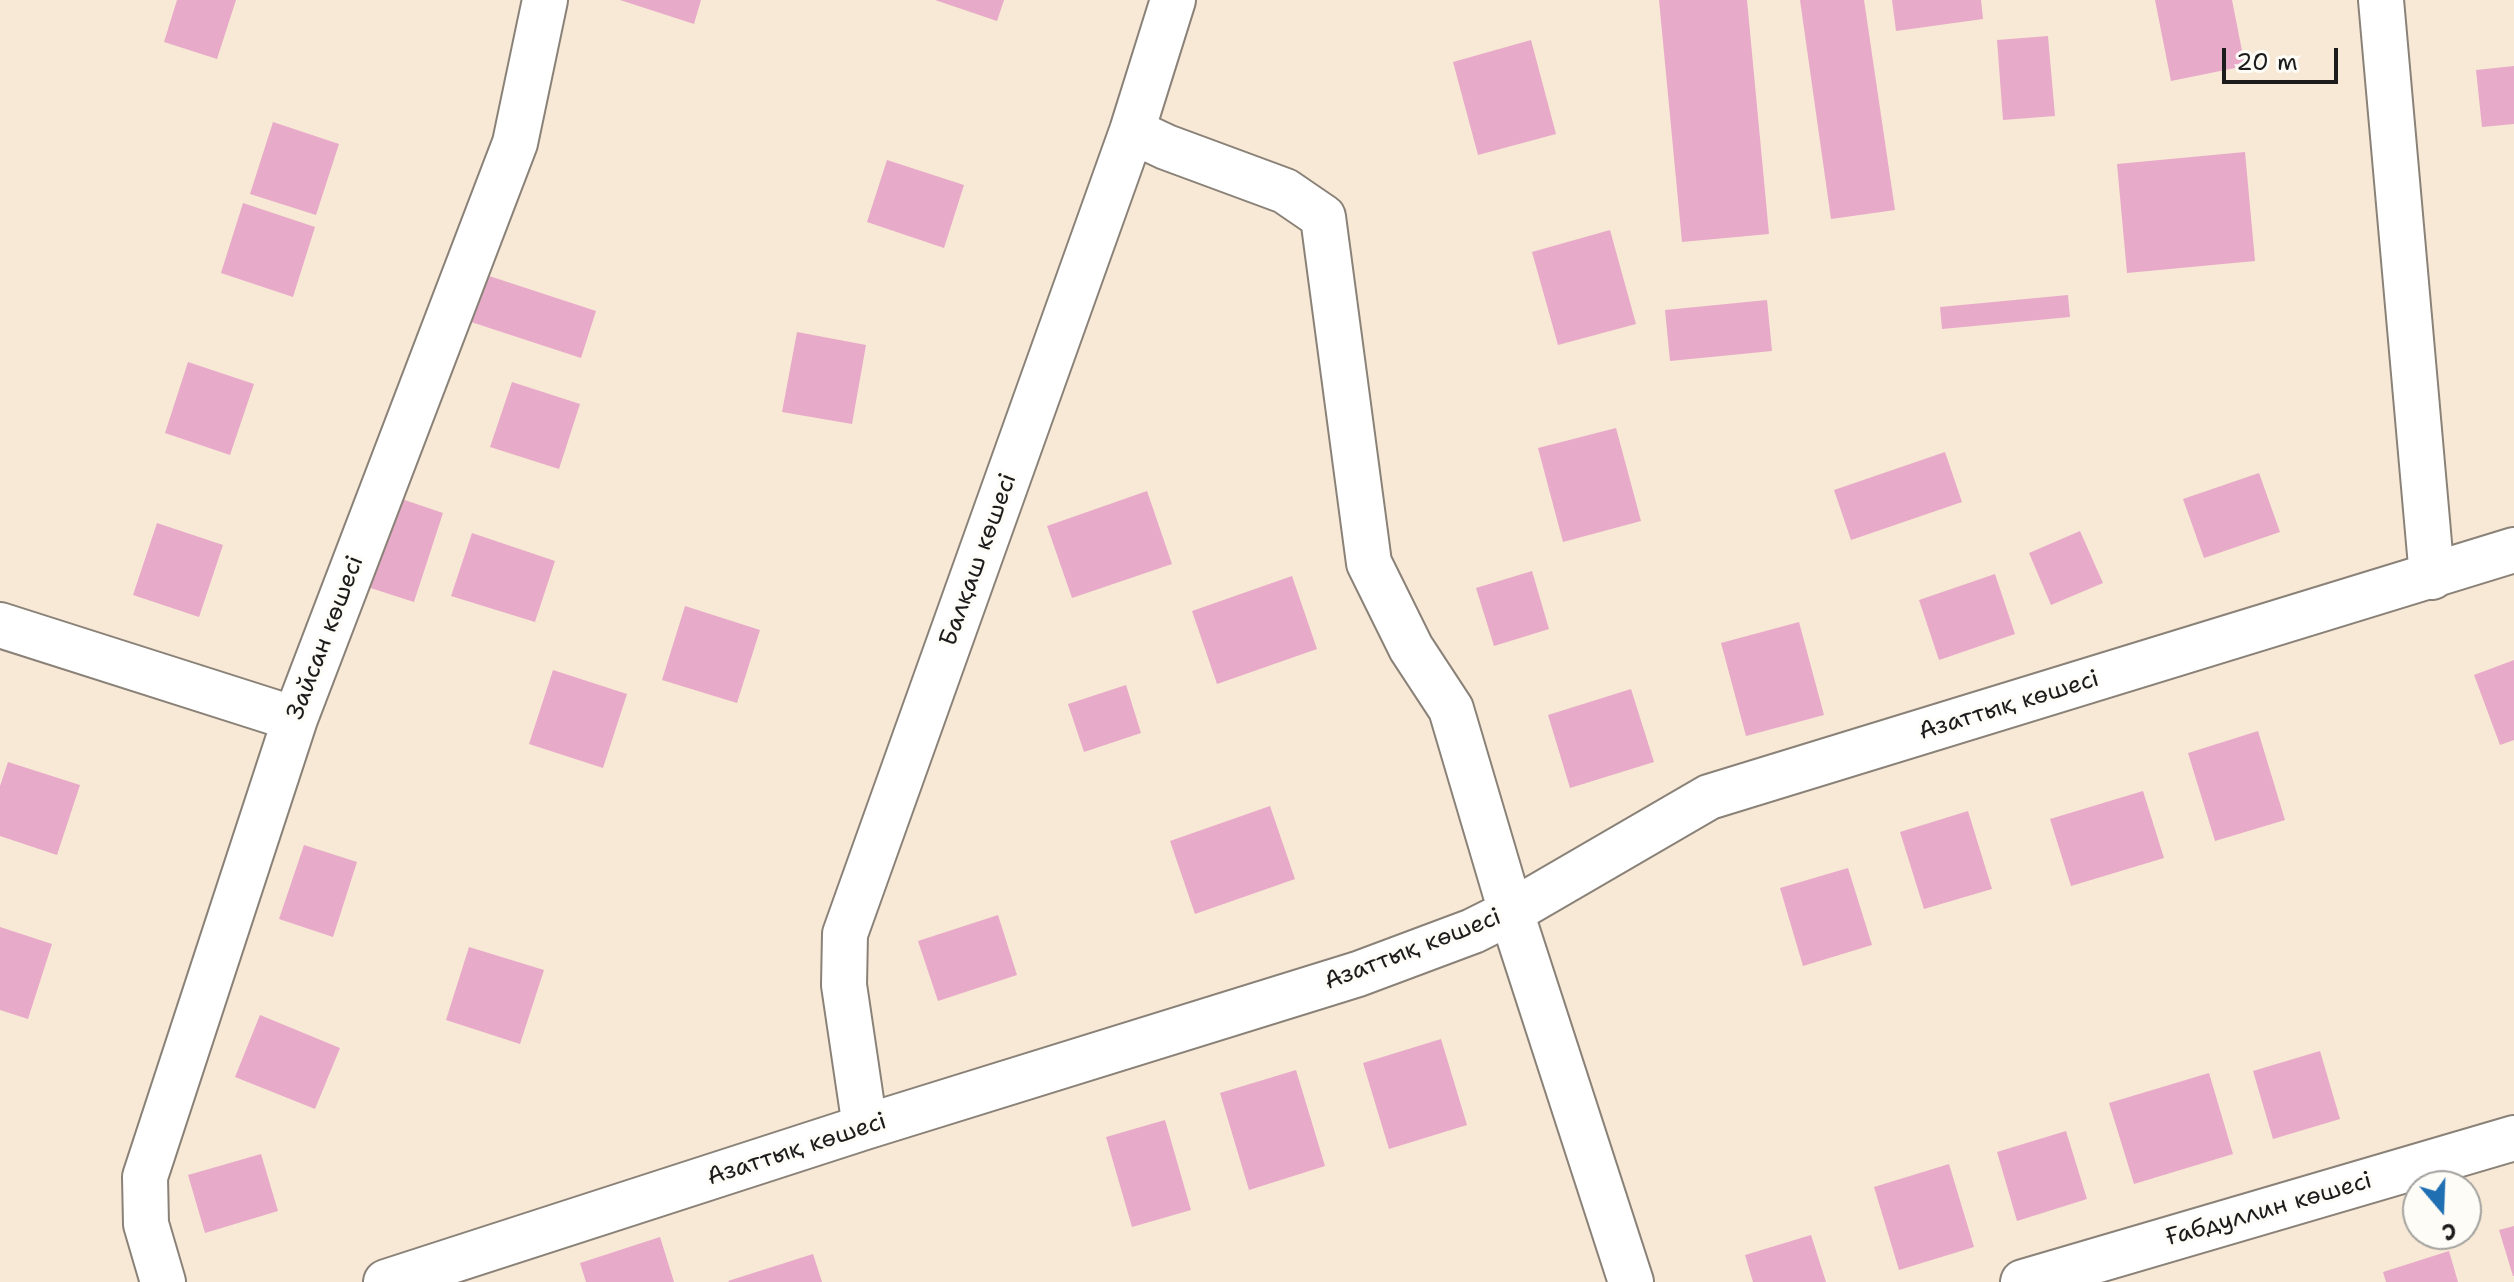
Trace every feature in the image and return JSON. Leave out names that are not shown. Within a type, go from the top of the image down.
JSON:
[{"type":"street","name":"Зайсан көшесі","points":[[163,1282],[146,1224],[145,1177],[295,719],[515,143],[545,0]]},
{"type":"street","name":"Балқаш көшесі","points":[[865,1127],[844,985],[845,934],[1132,131],[1173,0]]},
{"type":"street","points":[[2381,0],[2432,577]]},
{"type":"street","points":[[1132,131],[1166,147],[1285,191],[1323,217],[1369,563],[1411,648],[1451,709],[1511,912],[1631,1282]]},
{"type":"street","name":"Азаттық көшесі","points":[[386,1282],[865,1127],[1358,974],[1473,931],[1511,912],[1709,797],[2514,550]]},
{"type":"street","points":[[0,625],[295,719]]},
{"type":"street","name":"Ғабдуллин көшесі","points":[[2023,1282],[2514,1138]]},
{"type":"building","points":[[177,0],[236,0],[217,59],[164,42]]},
{"type":"building","points":[[620,0],[701,0],[694,24]]},
{"type":"building","points":[[935,0],[1004,0],[997,21]]},
{"type":"building","points":[[1659,0],[1747,0],[1769,234],[1682,242]]},
{"type":"building","points":[[1800,0],[1864,0],[1895,210],[1831,219]]},
{"type":"building","points":[[1892,0],[1981,0],[1983,19],[1896,31]]},
{"type":"building","points":[[2155,0],[2232,0],[2245,66],[2171,81]]},
{"type":"building","points":[[2048,36],[2055,116],[2003,120],[1997,40]]},
{"type":"building","points":[[1531,40],[1556,134],[1478,155],[1453,62]]},
{"type":"building","points":[[2514,66],[2514,124],[2482,127],[2476,70]]},
{"type":"building","points":[[273,122],[339,144],[316,215],[250,194]]},
{"type":"building","points":[[2245,152],[2255,261],[2127,273],[2117,164]]},
{"type":"building","points":[[887,160],[964,185],[944,248],[867,222]]},
{"type":"building","points":[[243,203],[315,227],[293,297],[221,273]]},
{"type":"building","points":[[1610,230],[1636,324],[1558,345],[1532,252]]},
{"type":"building","points":[[480,273],[596,311],[581,358],[465,320]]},
{"type":"building","points":[[2068,295],[2070,317],[1942,329],[1940,307]]},
{"type":"building","points":[[1767,300],[1772,351],[1670,361],[1665,310]]},
{"type":"building","points":[[797,332],[866,345],[852,424],[782,412]]},
{"type":"building","points":[[188,362],[254,384],[230,455],[165,433]]},
{"type":"building","points":[[512,382],[580,404],[559,469],[490,447]]},
{"type":"building","points":[[1616,428],[1641,521],[1563,542],[1538,448]]},
{"type":"building","points":[[1945,452],[1962,502],[1851,540],[1834,490]]},
{"type":"building","points":[[2259,473],[2280,532],[2204,558],[2183,499]]},
{"type":"building","points":[[1147,491],[1172,564],[1072,598],[1047,526]]},
{"type":"building","points":[[387,494],[443,513],[414,602],[358,584]]},
{"type":"building","points":[[157,523],[223,545],[199,617],[133,595]]},
{"type":"building","points":[[2080,531],[2103,583],[2051,605],[2029,553]]},
{"type":"building","points":[[472,533],[555,561],[535,622],[451,596]]},
{"type":"building","points":[[1532,571],[1549,629],[1494,646],[1476,588]]},
{"type":"building","points":[[1995,574],[2015,634],[1939,660],[1919,600]]},
{"type":"building","points":[[1292,576],[1317,649],[1217,684],[1192,611]]},
{"type":"building","points":[[685,606],[760,630],[737,703],[662,680]]},
{"type":"building","points":[[1799,622],[1824,715],[1746,736],[1721,643]]},
{"type":"building","points":[[2514,660],[2514,740],[2500,745],[2474,675]]},
{"type":"building","points":[[553,670],[627,694],[603,768],[529,744]]},
{"type":"building","points":[[1126,685],[1141,733],[1084,752],[1068,704]]},
{"type":"building","points":[[1631,689],[1654,762],[1570,788],[1548,715]]},
{"type":"building","points":[[2258,731],[2285,820],[2215,841],[2188,753]]},
{"type":"building","points":[[8,762],[80,785],[57,855],[0,836],[0,786]]},
{"type":"building","points":[[2143,791],[2164,858],[2071,886],[2050,819]]},
{"type":"building","points":[[1270,806],[1295,879],[1195,914],[1170,841]]},
{"type":"building","points":[[1968,811],[1992,889],[1924,909],[1900,832]]},
{"type":"building","points":[[304,845],[357,862],[333,937],[279,919]]},
{"type":"building","points":[[1848,868],[1872,945],[1803,966],[1780,888]]},
{"type":"building","points":[[998,915],[1017,975],[938,1001],[918,941]]},
{"type":"building","points":[[0,927],[52,944],[28,1019],[0,1010]]},
{"type":"building","points":[[469,947],[544,970],[520,1044],[446,1020]]},
{"type":"building","points":[[260,1015],[340,1048],[315,1109],[235,1077]]},
{"type":"building","points":[[1441,1039],[1467,1125],[1389,1149],[1363,1063]]},
{"type":"building","points":[[2320,1051],[2340,1119],[2273,1139],[2253,1071]]},
{"type":"building","points":[[1296,1070],[1325,1166],[1249,1190],[1220,1093]]},
{"type":"building","points":[[2209,1073],[2233,1154],[2134,1184],[2109,1103]]},
{"type":"building","points":[[1165,1120],[1191,1210],[1132,1227],[1106,1137]]},
{"type":"building","points":[[2066,1131],[2087,1199],[2017,1221],[1997,1152]]},
{"type":"building","points":[[261,1154],[278,1211],[205,1233],[188,1175]]},
{"type":"building","points":[[1949,1164],[1974,1247],[1899,1270],[1874,1187]]},
{"type":"building","points":[[2514,1226],[2514,1276],[2513,1276],[2499,1230]]},
{"type":"building","points":[[1811,1235],[1826,1282],[1753,1282],[1745,1255]]},
{"type":"building","points":[[660,1237],[674,1282],[586,1282],[580,1263]]},
{"type":"building","points":[[2449,1251],[2458,1282],[2386,1282],[2383,1272]]},
{"type":"building","points":[[813,1254],[822,1282],[728,1281]]}]
